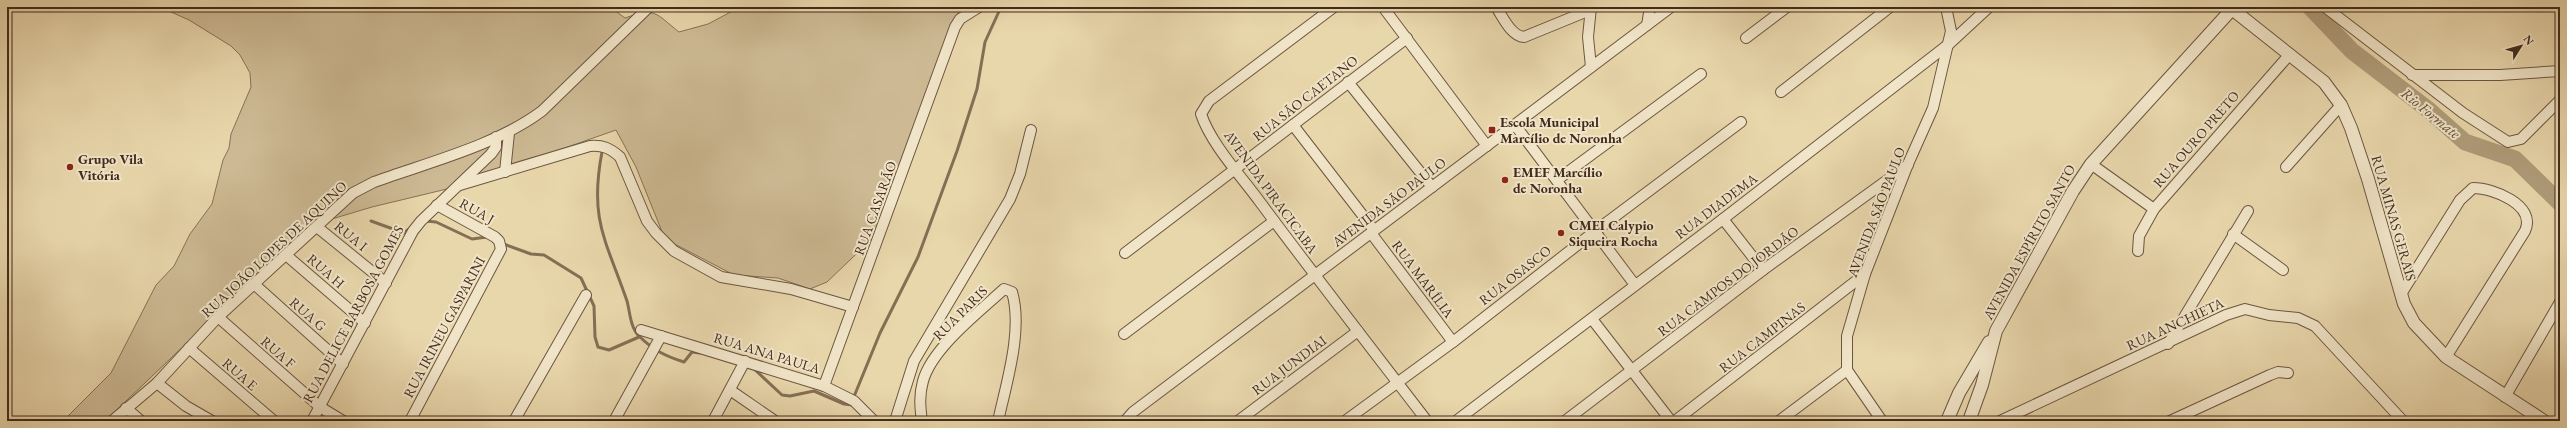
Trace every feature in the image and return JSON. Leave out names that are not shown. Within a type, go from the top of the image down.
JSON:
[{"type":"street","name":"RUA JOÃO LOPES DE AQUINO","points":[[112,421],[157,383],[218,318],[353,193],[366,185],[509,133],[542,111],[649,7]]},
{"type":"street","name":"RUA CASARÃO","points":[[824,386],[957,23],[979,7]]},
{"type":"street","name":"AVENIDA PIRACICABA","points":[[1334,7],[1204,107],[1201,114],[1205,125],[1274,221],[1314,275],[1428,421]]},
{"type":"street","points":[[1383,7],[1487,146]]},
{"type":"street","points":[[1496,7],[1513,32],[1518,36],[1524,37],[1590,8],[1588,37],[1591,67]]},
{"type":"street","points":[[1647,25],[1650,7]]},
{"type":"street","name":"AVENIDA SÃO PAULO","points":[[1125,421],[1133,412],[1671,7]]},
{"type":"street","points":[[1746,38],[1787,7]]},
{"type":"street","points":[[1781,92],[1890,7]]},
{"type":"street","name":"AVENIDA SÃO PAULO","points":[[1847,370],[1847,336],[1865,274],[1908,164],[1934,108],[1951,31],[1946,7]]},
{"type":"street","name":"RUA DIADEMA","points":[[1456,421],[1723,219],[1949,44],[1989,7]]},
{"type":"street","points":[[2325,7],[2412,75],[2490,132],[2508,142],[2521,139],[2560,100]]},
{"type":"street","name":"RUA MINAS GERAIS","points":[[2231,8],[2324,82],[2341,105],[2368,179],[2401,294],[2414,323],[2446,357],[2505,397],[2544,421]]},
{"type":"street","name":"AVENIDA ESPÍRITO SANTO","points":[[1969,421],[1982,385],[1996,331],[2065,204],[2090,164],[2231,8]]},
{"type":"street","name":"RUA SÃO CAETANO","points":[[1125,253],[1407,38]]},
{"type":"street","name":"RUA OURO PRETO","points":[[2138,251],[2139,236],[2154,209],[2290,54]]},
{"type":"street","points":[[2412,75],[2500,75],[2560,71]]},
{"type":"street","points":[[1557,180],[1701,74]]},
{"type":"street","points":[[1348,82],[1432,187]]},
{"type":"street","points":[[2286,167],[2341,105]]},
{"type":"street","name":"RUA OSASCO","points":[[1345,421],[1452,342],[1594,232],[1741,122]]},
{"type":"street","name":"RUA MARÍLIA","points":[[1293,125],[1373,231],[1452,342]]},
{"type":"street","points":[[1515,125],[1594,232],[1636,285]]},
{"type":"street","points":[[895,421],[914,361],[1010,199],[1020,174],[1031,130]]},
{"type":"street","points":[[505,172],[509,133]]},
{"type":"street","name":"RUA DELICE BARBOSA GOMES","points":[[312,421],[413,231],[437,205],[460,185],[494,151],[496,138]]},
{"type":"street","points":[[460,185],[590,146],[601,145],[612,149],[620,156],[627,168],[648,221],[656,233],[674,251],[721,277],[791,289],[853,307]]},
{"type":"street","name":"RUA CAMPOS DO JORDÃO","points":[[1565,421],[1763,270],[1908,164]]},
{"type":"street","points":[[2090,164],[2154,209]]},
{"type":"street","points":[[2401,294],[2465,193],[2473,188],[2491,190],[2522,209],[2528,220],[2525,231],[2446,357]]},
{"type":"street","name":"RUA J","points":[[437,205],[496,237],[501,245]]},
{"type":"street","points":[[2168,344],[2248,211]]},
{"type":"street","points":[[1723,219],[1763,270]]},
{"type":"street","points":[[1124,334],[1274,221]]},
{"type":"street","name":"RUA I","points":[[317,227],[386,283]]},
{"type":"street","points":[[2233,234],[2283,270]]},
{"type":"street","name":"RUA IRINEU GASPARINI","points":[[410,421],[499,254],[501,245]]},
{"type":"street","name":"RUA H","points":[[286,255],[365,323]]},
{"type":"street","name":"RUA CAMPINAS","points":[[1675,421],[1865,274]]},
{"type":"street","name":"RUA G","points":[[254,284],[343,364]]},
{"type":"street","name":"RUA PARIS","points":[[922,421],[919,402],[923,380],[932,362],[954,335],[1004,289],[1012,292],[1014,300],[1014,329],[1013,351],[999,417],[1001,421]]},
{"type":"street","points":[[514,421],[586,295]]},
{"type":"street","points":[[2505,397],[2560,302]]},
{"type":"street","name":"RUA ANCHIETA","points":[[2000,421],[2241,310],[2298,318],[2324,335],[2403,421]]},
{"type":"street","name":"RUA F","points":[[218,318],[320,407],[343,421]]},
{"type":"street","points":[[1592,319],[1671,421]]},
{"type":"street","name":"RUA ANA PAULA","points":[[641,330],[824,386],[854,401],[874,421]]},
{"type":"street","name":"RUA JUNDIAI","points":[[1238,421],[1358,331]]},
{"type":"street","points":[[1947,421],[1966,380],[1996,331]]},
{"type":"street","points":[[614,421],[661,336]]},
{"type":"street","name":"RUA E","points":[[189,348],[274,421]]},
{"type":"street","points":[[713,421],[745,361]]},
{"type":"street","points":[[1779,421],[1847,370],[1882,421]]},
{"type":"street","points":[[2170,421],[2270,375],[2278,372],[2288,373]]},
{"type":"street","points":[[1966,380],[1975,378],[1982,385]]},
{"type":"street","points":[[157,383],[186,406],[212,421]]},
{"type":"street","points":[[730,390],[775,421]]},
{"type":"street","points":[[126,408],[141,421]]},
{"type":"shaded area","points":[[160,7],[610,7],[625,18],[643,13],[655,14],[660,16],[679,32],[708,24],[740,7],[962,7],[959,10],[952,33],[887,206],[872,239],[827,282],[810,289],[778,278],[734,275],[665,239],[636,167],[616,130],[451,188],[372,207],[315,224],[255,278],[105,421],[63,421],[111,373],[156,285],[174,266],[190,234],[212,204],[223,160],[229,148],[231,134],[251,87],[250,73],[240,55],[231,46],[189,20]]},
{"type":"waterway","points":[[853,399],[880,333],[918,257],[957,151],[977,89],[985,42],[1001,7]]},
{"type":"waterway","name":"Rio Formate","points":[[2310,7],[2352,51],[2430,111],[2465,142],[2515,159],[2560,203]]},
{"type":"waterway","points":[[602,152],[598,175],[597,195],[599,213],[606,245],[627,301],[634,328],[639,336],[649,345],[665,355],[677,360],[684,362],[692,352],[700,353]]},
{"type":"waterway","points":[[371,221],[404,233],[409,229]]},
{"type":"waterway","points":[[425,221],[436,222],[472,239],[487,237]]},
{"type":"waterway","points":[[501,243],[531,254],[544,255],[581,278],[594,306],[595,337],[598,347],[609,350],[639,337]]},
{"type":"waterway","points":[[753,368],[782,395],[790,396],[814,391],[844,404],[852,405]]},
{"type":"place","name":"Escola Municipal Marcílio de Noronha","points":[[1492,130]]},
{"type":"place","name":"Grupo Vila Vitória","points":[[70,167]]},
{"type":"place","name":"EMEF Marcílio de Noronha","points":[[1505,180]]},
{"type":"place","name":"CMEI Calypio Siqueira Rocha","points":[[1561,233]]}]
